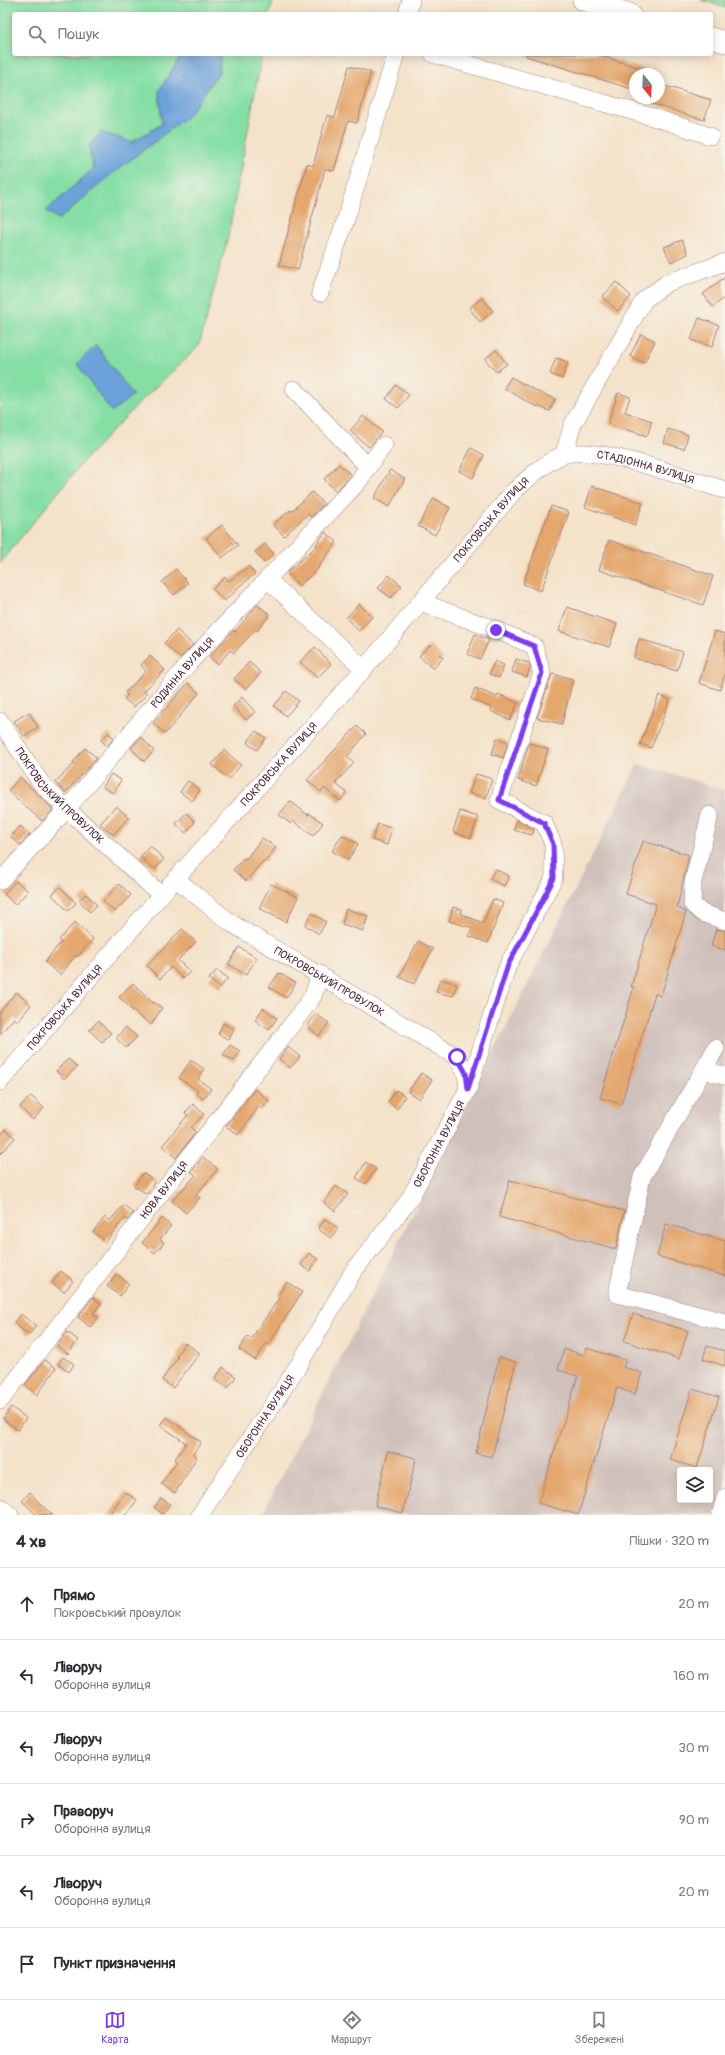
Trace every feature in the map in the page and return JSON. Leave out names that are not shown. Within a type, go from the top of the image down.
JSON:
[{"type":"main road","points":[[583,0],[623,12]]},
{"type":"main road","points":[[713,39],[725,42]]},
{"type":"street","points":[[408,12],[411,0]]},
{"type":"street","points":[[320,293],[346,219],[395,56]]},
{"type":"street","points":[[440,56],[656,118],[710,136]]},
{"type":"street","points":[[564,454],[572,424],[644,300],[667,283],[725,262]]},
{"type":"street","points":[[294,389],[368,467]]},
{"type":"street","name":"РОДИННА ВУЛИЦЯ","points":[[0,881],[67,809],[190,662],[358,482],[384,445]]},
{"type":"street","name":"СТАДІОННА ВУЛИЦЯ","points":[[564,454],[585,453],[626,460],[725,490]]},
{"type":"street","name":"ПОКРОВСЬКА ВУЛИЦЯ","points":[[0,1082],[161,895],[177,879],[364,669],[514,491],[536,471],[564,454]]},
{"type":"street","points":[[267,579],[364,669]]},
{"type":"street","name":"ОБОРОННА ВУЛИЦЯ","points":[[200,1515],[300,1363],[353,1272],[409,1200],[468,1089],[508,965],[554,878],[553,844],[544,823],[499,800],[542,673],[534,646],[421,602]]},
{"type":"street","name":"ПОКРОВСЬКИЙ ПРОВУЛОК","points":[[0,721],[41,783],[67,809],[161,895]]},
{"type":"street","points":[[710,815],[693,882],[692,904],[702,913],[725,921]]},
{"type":"street","name":"ПОКРОВСЬКИЙ ПРОВУЛОК","points":[[177,879],[231,923],[320,974],[457,1057],[466,1073],[468,1089]]},
{"type":"street","name":"НОВА ВУЛИЦЯ","points":[[0,1401],[300,1014],[313,996],[320,974]]},
{"type":"street","points":[[716,1048],[705,1070],[642,1178],[617,1294],[725,1322]]},
{"type":"street","points":[[705,1070],[725,1076]]},
{"type":"street","points":[[720,1515],[725,1497]]},
{"type":"street","points":[[0,1507],[10,1515]]},
{"type":"shaded area","points":[[638,764],[725,790],[725,1515],[262,1515]]},
{"type":"green space","points":[[0,0],[273,0],[270,12],[12,12],[12,56],[181,56],[159,91],[162,124],[132,142],[89,145],[93,169],[46,211],[59,219],[112,174],[219,72],[221,56],[262,56],[228,237],[199,346],[142,400],[86,458],[0,563]]},
{"type":"green space","points":[[701,0],[725,0],[725,8]]},
{"type":"water","points":[[181,56],[221,56],[219,72],[188,116],[112,174],[59,219],[46,211],[93,169],[89,145],[101,132],[132,142],[162,124],[159,91]]},
{"type":"water","points":[[96,345],[133,395],[112,412],[77,364]]},
{"type":"building","points":[[526,56],[602,56],[640,68],[629,68],[629,88]]},
{"type":"building","points":[[349,66],[371,72],[357,123],[348,121],[334,171],[325,169],[298,270],[279,265],[307,164],[313,166],[327,115],[335,117]]},
{"type":"building","points":[[665,86],[711,100],[704,120],[653,104],[665,104]]},
{"type":"building","points":[[682,240],[688,254],[671,262],[664,247]]},
{"type":"building","points":[[725,277],[725,297],[713,307],[703,294]]},
{"type":"building","points":[[616,282],[631,296],[618,311],[602,297]]},
{"type":"building","points":[[482,298],[493,311],[480,322],[469,308]]},
{"type":"building","points":[[699,318],[719,325],[712,347],[691,340]]},
{"type":"building","points":[[641,334],[655,341],[644,363],[630,356]]},
{"type":"building","points":[[496,350],[507,364],[496,372],[485,359]]},
{"type":"building","points":[[556,358],[568,362],[562,379],[550,374]]},
{"type":"building","points":[[511,377],[538,392],[555,399],[550,411],[531,404],[504,388]]},
{"type":"building","points":[[396,385],[409,395],[398,408],[386,399]]},
{"type":"building","points":[[618,393],[630,397],[625,412],[652,421],[647,436],[608,424]]},
{"type":"building","points":[[363,416],[382,432],[369,447],[350,431]]},
{"type":"building","points":[[668,429],[688,435],[684,449],[664,443]]},
{"type":"building","points":[[471,448],[484,455],[473,478],[459,471]]},
{"type":"building","points":[[339,464],[351,475],[336,491],[324,479]]},
{"type":"building","points":[[390,470],[405,479],[389,507],[374,498]]},
{"type":"building","points":[[592,486],[643,503],[635,525],[585,507]]},
{"type":"building","points":[[312,492],[324,504],[311,517],[308,514],[284,536],[273,525],[290,510],[291,512]]},
{"type":"building","points":[[434,498],[450,508],[435,535],[418,526]]},
{"type":"building","points":[[551,506],[569,512],[541,591],[523,584]]},
{"type":"building","points":[[222,525],[238,545],[222,558],[206,538]]},
{"type":"building","points":[[325,532],[337,542],[318,567],[319,568],[299,586],[287,572],[317,546],[316,545]]},
{"type":"building","points":[[609,540],[713,576],[703,605],[599,570]]},
{"type":"building","points":[[265,544],[274,554],[264,563],[255,552]]},
{"type":"building","points":[[249,566],[255,574],[224,601],[213,589],[225,577],[229,581]]},
{"type":"building","points":[[176,569],[188,583],[174,595],[162,582]]},
{"type":"building","points":[[389,575],[402,586],[391,598],[378,588]]},
{"type":"building","points":[[359,604],[372,617],[359,631],[346,618]]},
{"type":"building","points":[[257,605],[270,614],[257,631],[255,630],[234,653],[230,650],[218,664],[209,657],[233,631],[235,632]]},
{"type":"building","points":[[567,607],[617,624],[609,647],[559,631]]},
{"type":"building","points":[[177,630],[193,645],[180,658],[164,643]]},
{"type":"building","points":[[715,631],[725,634],[725,675],[720,690],[699,683]]},
{"type":"building","points":[[475,634],[489,640],[480,659],[467,654]]},
{"type":"building","points":[[639,639],[683,652],[677,671],[634,658]]},
{"type":"building","points":[[430,645],[443,658],[433,669],[419,656]]},
{"type":"building","points":[[315,647],[331,664],[317,678],[300,662]]},
{"type":"building","points":[[150,656],[165,670],[144,691],[147,694],[134,707],[124,699],[128,695],[125,693],[146,671],[141,665]]},
{"type":"building","points":[[516,659],[529,663],[530,668],[527,677],[512,672]]},
{"type":"building","points":[[495,661],[504,665],[499,678],[489,674]]},
{"type":"building","points":[[249,662],[261,673],[246,689],[234,679]]},
{"type":"building","points":[[552,674],[573,679],[562,724],[537,718]]},
{"type":"building","points":[[188,683],[199,693],[165,734],[153,723]]},
{"type":"building","points":[[475,688],[497,697],[498,694],[518,703],[510,720],[491,711],[492,708],[471,699]]},
{"type":"building","points":[[286,691],[299,701],[286,716],[274,706]]},
{"type":"building","points":[[659,695],[670,700],[651,748],[640,744]]},
{"type":"building","points":[[242,697],[255,712],[246,720],[233,706]]},
{"type":"building","points":[[29,712],[38,727],[24,736],[14,721]]},
{"type":"building","points":[[357,726],[366,734],[347,757],[354,763],[335,783],[347,793],[340,801],[324,788],[321,792],[307,780]]},
{"type":"building","points":[[256,731],[266,738],[257,750],[247,743]]},
{"type":"building","points":[[108,733],[114,738],[107,746],[101,740]]},
{"type":"building","points":[[141,737],[154,751],[144,761],[131,748]]},
{"type":"building","points":[[497,738],[508,742],[503,758],[492,754]]},
{"type":"building","points":[[529,743],[548,749],[536,786],[518,780]]},
{"type":"building","points":[[85,748],[97,758],[65,793],[55,782],[75,763],[73,762]]},
{"type":"building","points":[[224,750],[241,765],[229,779],[212,765]]},
{"type":"building","points":[[111,774],[121,780],[113,793],[103,787]]},
{"type":"building","points":[[476,774],[492,779],[486,798],[469,793]]},
{"type":"building","points":[[20,777],[53,809],[42,821],[8,791]]},
{"type":"building","points":[[188,781],[200,790],[192,801],[180,792]]},
{"type":"building","points":[[290,801],[308,815],[309,813],[323,823],[313,836],[293,821],[291,824],[279,815]]},
{"type":"building","points":[[116,806],[129,817],[113,835],[100,824]]},
{"type":"building","points":[[460,811],[478,817],[471,838],[453,832]]},
{"type":"building","points":[[186,813],[195,822],[186,833],[176,824]]},
{"type":"building","points":[[516,820],[534,829],[532,835],[514,830]]},
{"type":"building","points":[[378,824],[392,828],[387,845],[372,840]]},
{"type":"building","points":[[20,826],[30,834],[20,845],[11,837]]},
{"type":"building","points":[[342,835],[358,844],[348,860],[332,851]]},
{"type":"building","points":[[262,838],[276,847],[265,862],[263,861],[246,881],[233,870],[244,858],[246,859]]},
{"type":"building","points":[[643,841],[689,855],[677,907],[686,912],[661,996],[655,994],[621,1104],[600,1098],[634,987],[631,987],[656,904],[626,894]]},
{"type":"building","points":[[150,846],[164,859],[155,869],[140,857]]},
{"type":"building","points":[[495,869],[509,876],[504,886],[490,879]]},
{"type":"building","points":[[16,881],[28,891],[15,905],[4,894]]},
{"type":"building","points":[[119,884],[131,895],[115,912],[103,901]]},
{"type":"building","points":[[271,884],[298,897],[286,922],[259,908]]},
{"type":"building","points":[[60,887],[76,903],[68,911],[52,895]]},
{"type":"building","points":[[86,894],[97,905],[90,912],[79,900]]},
{"type":"building","points":[[493,899],[503,903],[488,943],[469,936],[472,928],[449,921],[453,907],[462,909],[461,914],[483,923]]},
{"type":"building","points":[[346,909],[368,916],[363,931],[342,924]]},
{"type":"building","points":[[312,913],[326,922],[319,934],[305,925]]},
{"type":"building","points":[[75,922],[93,939],[77,957],[76,955],[60,975],[45,962],[61,942],[59,940]]},
{"type":"building","points":[[182,929],[196,942],[178,960],[190,972],[183,979],[171,967],[160,979],[147,966]]},
{"type":"building","points":[[716,929],[725,931],[725,950],[711,946]]},
{"type":"building","points":[[418,941],[433,949],[414,984],[399,977]]},
{"type":"building","points":[[239,947],[257,958],[246,975],[228,964]]},
{"type":"building","points":[[217,970],[228,978],[220,988],[209,979]]},
{"type":"building","points":[[279,973],[296,983],[286,998],[269,987]]},
{"type":"building","points":[[440,979],[457,984],[453,996],[436,992]]},
{"type":"building","points":[[133,983],[153,1003],[154,1002],[162,1008],[151,1025],[135,1013],[119,997]]},
{"type":"building","points":[[16,992],[31,1005],[18,1021],[14,1018],[0,1034],[0,1012]]},
{"type":"building","points":[[263,1008],[277,1018],[269,1030],[255,1020]]},
{"type":"building","points":[[316,1014],[329,1023],[319,1036],[307,1026]]},
{"type":"building","points":[[98,1021],[111,1033],[102,1042],[89,1030]]},
{"type":"building","points":[[223,1023],[234,1029],[229,1040],[218,1034]]},
{"type":"building","points":[[126,1027],[137,1037],[126,1048],[116,1038]]},
{"type":"building","points":[[230,1045],[240,1051],[234,1061],[223,1055]]},
{"type":"building","points":[[288,1047],[300,1057],[290,1068],[279,1059]]},
{"type":"building","points":[[68,1059],[77,1067],[64,1079],[56,1071]]},
{"type":"building","points":[[191,1060],[204,1069],[198,1079],[211,1089],[203,1099],[196,1093],[198,1091],[179,1078]]},
{"type":"building","points":[[421,1073],[432,1080],[419,1099],[408,1092]]},
{"type":"building","points":[[255,1089],[269,1101],[262,1109],[259,1106],[238,1135],[226,1126]]},
{"type":"building","points":[[396,1090],[405,1096],[397,1109],[388,1102]]},
{"type":"building","points":[[31,1096],[44,1108],[33,1120],[20,1107]]},
{"type":"building","points":[[193,1104],[204,1114],[191,1128],[196,1132],[176,1158],[162,1146],[188,1115],[185,1113]]},
{"type":"building","points":[[6,1129],[15,1138],[0,1154],[0,1136]]},
{"type":"building","points":[[203,1157],[218,1169],[196,1195],[200,1198],[186,1213],[172,1201],[196,1175],[191,1172]]},
{"type":"building","points":[[366,1162],[376,1169],[365,1184],[356,1178]]},
{"type":"building","points":[[143,1173],[155,1181],[147,1194],[134,1186]]},
{"type":"building","points":[[510,1180],[624,1211],[616,1249],[499,1217]]},
{"type":"building","points":[[336,1186],[348,1194],[335,1211],[324,1203]]},
{"type":"building","points":[[124,1205],[133,1213],[127,1220],[125,1218],[105,1242],[93,1232],[105,1217],[109,1221]]},
{"type":"building","points":[[162,1218],[171,1226],[160,1239],[164,1243],[155,1253],[142,1243]]},
{"type":"building","points":[[325,1219],[338,1228],[331,1238],[318,1229]]},
{"type":"building","points":[[666,1224],[725,1241],[725,1276],[657,1256]]},
{"type":"building","points":[[309,1253],[318,1259],[310,1271],[301,1265]]},
{"type":"building","points":[[61,1271],[73,1281],[64,1292],[52,1283]]},
{"type":"building","points":[[117,1274],[129,1284],[120,1296],[107,1286]]},
{"type":"building","points":[[287,1282],[302,1292],[268,1345],[266,1344],[255,1360],[239,1349],[248,1336],[251,1339],[280,1297],[278,1295]]},
{"type":"building","points":[[93,1297],[101,1304],[93,1313],[98,1318],[90,1327],[78,1317]]},
{"type":"building","points":[[21,1314],[36,1326],[29,1335],[14,1323]]},
{"type":"building","points":[[633,1314],[688,1331],[679,1359],[624,1341]]},
{"type":"building","points":[[67,1332],[78,1340],[68,1354],[57,1346]]},
{"type":"building","points":[[185,1343],[200,1353],[173,1388],[162,1380],[178,1357],[176,1356]]},
{"type":"building","points":[[707,1346],[725,1351],[725,1366],[703,1359]]},
{"type":"building","points":[[586,1348],[626,1360],[623,1367],[642,1373],[635,1394],[617,1388],[578,1515],[538,1503],[578,1376],[558,1370],[564,1349],[584,1355]]},
{"type":"building","points":[[63,1357],[74,1364],[69,1372],[58,1364]]},
{"type":"building","points":[[499,1357],[516,1362],[492,1457],[476,1453]]},
{"type":"building","points":[[45,1360],[56,1368],[37,1395],[25,1385]]},
{"type":"building","points":[[223,1367],[236,1377],[228,1388],[215,1379]]},
{"type":"building","points":[[692,1389],[719,1397],[697,1467],[670,1460]]},
{"type":"building","points":[[11,1407],[26,1418],[18,1430],[3,1419]]},
{"type":"building","points":[[166,1417],[201,1442],[193,1454],[197,1457],[175,1493],[161,1484],[177,1461],[175,1459],[186,1443],[160,1425]]},
{"type":"building","points":[[388,1451],[416,1458],[403,1513],[375,1506]]},
{"type":"building","points":[[30,1492],[40,1504],[53,1515],[37,1515],[22,1501]]},
{"type":"building","points":[[125,1492],[137,1500],[126,1515],[109,1515]]},
{"type":"building","points":[[161,1498],[170,1504],[163,1514],[154,1508]]},
{"type":"route","points":[[457,1057],[466,1073],[468,1089],[508,965],[554,878],[553,844],[544,823],[499,800],[542,673],[534,646],[496,630]]}]
